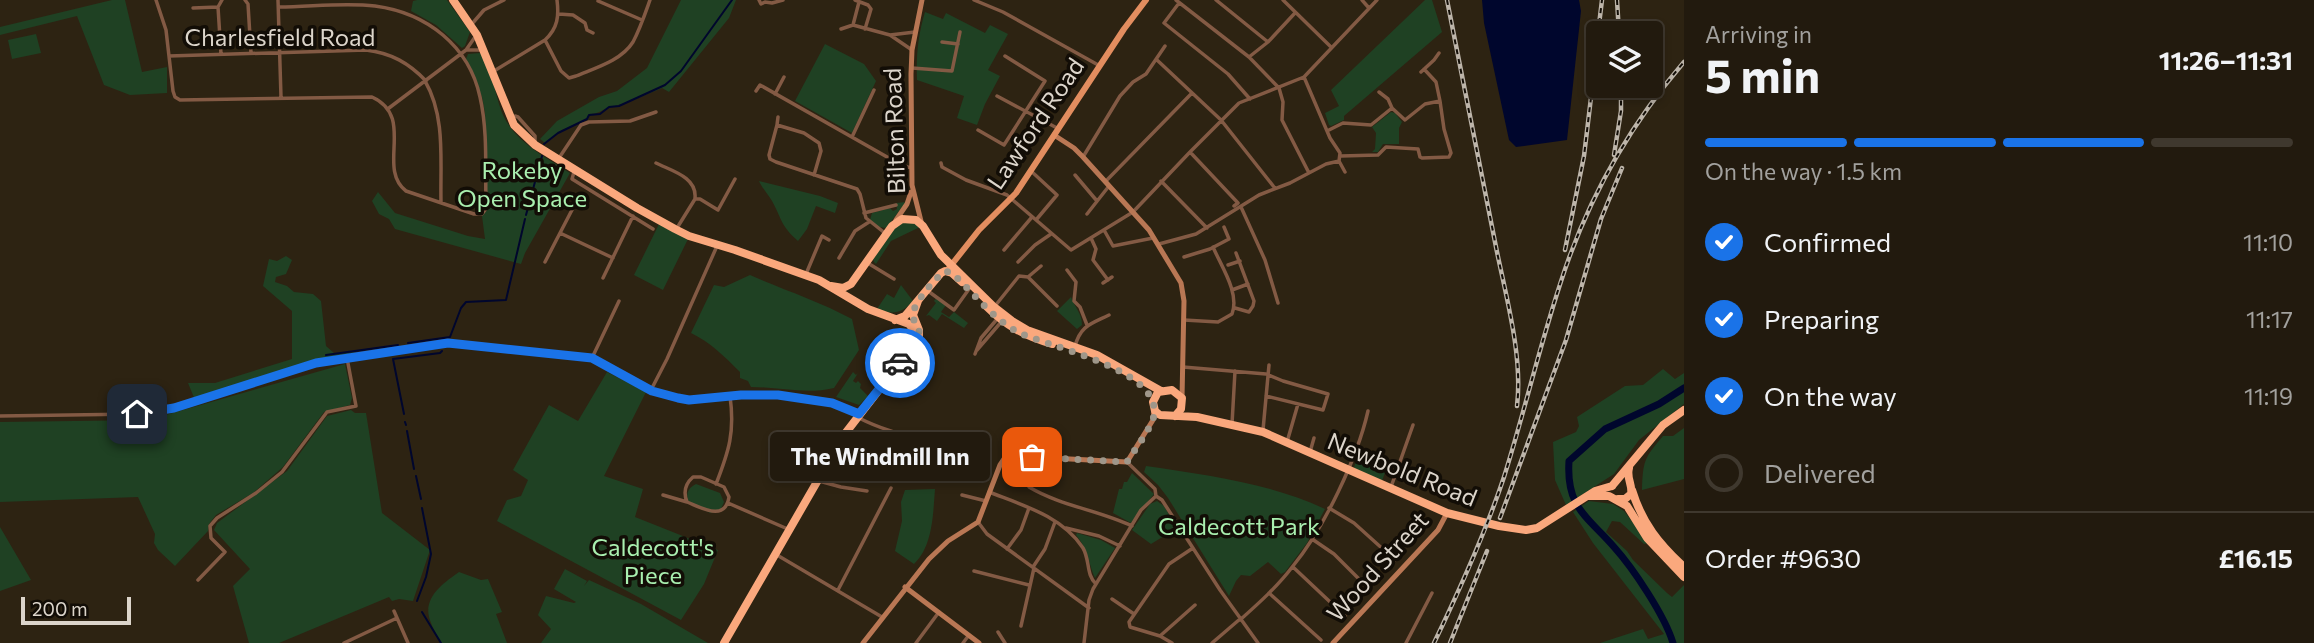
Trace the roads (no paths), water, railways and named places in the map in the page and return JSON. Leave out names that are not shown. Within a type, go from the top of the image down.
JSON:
[{"type":"highway","points":[[453,0],[471,25],[484,50],[510,118],[521,134],[534,145],[575,170],[635,213],[805,275],[878,314],[912,326],[916,332],[915,342]]},
{"type":"highway","points":[[828,286],[843,288],[851,284],[899,220],[909,218],[923,226]]},
{"type":"highway","name":"Bilton Road","points":[[923,226],[941,255],[946,270]]},
{"type":"highway","points":[[941,255],[946,270],[994,307],[1002,317],[1027,330],[1074,346],[1161,391],[1172,390],[1182,400],[1186,410],[1197,417]]},
{"type":"highway","points":[[946,270],[1029,337],[1080,353],[1120,370],[1145,389],[1155,411],[1171,416],[1181,409],[1182,400]]},
{"type":"highway","points":[[895,320],[905,316],[946,270]]},
{"type":"highway","points":[[851,284],[852,296],[861,305]]},
{"type":"highway","points":[[724,643],[817,480],[858,415],[919,338],[913,313],[918,302]]},
{"type":"highway","points":[[1153,404],[1161,391]]},
{"type":"highway","points":[[1684,410],[1663,425],[1630,463],[1615,483],[1612,492],[1630,509],[1647,538],[1684,577]]},
{"type":"highway","name":"Newbold Road","points":[[1171,416],[1197,417],[1263,432],[1447,513],[1491,525],[1526,530],[1543,526],[1595,491],[1615,483]]},
{"type":"highway","points":[[1586,498],[1628,498],[1630,463]]},
{"type":"highway","points":[[1615,483],[1630,486]]},
{"type":"highway","points":[[1630,486],[1651,533],[1684,567]]},
{"type":"main road","name":"Bilton Road","points":[[922,0],[912,50],[912,185],[923,226]]},
{"type":"main road","name":"Lawford Road","points":[[946,270],[979,230],[1011,199],[1146,0]]},
{"type":"main road","points":[[1054,135],[1083,157],[1155,238],[1183,290],[1182,400]]},
{"type":"main road","points":[[892,226],[907,204],[912,185]]},
{"type":"main road","points":[[1172,390],[1181,377]]},
{"type":"main road","points":[[863,643],[905,587],[948,541],[978,522],[1002,462],[1011,455],[1023,455],[1127,462],[1151,423],[1153,404]]},
{"type":"main road","points":[[1151,423],[1171,416]]},
{"type":"main road","name":"Wood Street","points":[[1333,643],[1438,530],[1447,513]]},
{"type":"main road","points":[[905,587],[979,643]]},
{"type":"street","points":[[156,0],[166,30],[175,97],[180,100],[365,96],[379,100],[389,108],[394,124],[395,177],[400,186],[405,191],[478,215],[485,210],[483,116],[474,75],[464,52],[436,29],[397,10],[372,6],[279,7]]},
{"type":"street","points":[[221,54],[218,7],[222,0]]},
{"type":"street","points":[[246,0],[251,53]]},
{"type":"street","points":[[278,0],[281,97]]},
{"type":"street","points":[[471,25],[484,10],[504,0]]},
{"type":"street","points":[[493,71],[545,40],[554,29],[559,14],[557,0]]},
{"type":"street","points":[[545,40],[561,71],[570,78],[616,58],[633,41],[650,0]]},
{"type":"street","points":[[759,0],[761,4],[765,1],[772,3],[783,0]]},
{"type":"street","points":[[974,0],[1003,12],[1100,66]]},
{"type":"street","points":[[1216,0],[1268,42]]},
{"type":"street","points":[[1283,0],[1331,47]]},
{"type":"street","points":[[1362,0],[1370,8]]},
{"type":"street","points":[[941,163],[942,167],[955,175],[997,190],[1011,199],[1069,250],[1133,212],[1240,103],[1304,77],[1377,0]]},
{"type":"street","points":[[598,1],[642,20]]},
{"type":"street","points":[[853,25],[857,1],[871,9],[865,29]]},
{"type":"street","points":[[1250,99],[1228,74],[1164,23],[1177,1],[1249,57],[1279,88],[1283,102],[1282,120],[1309,173]]},
{"type":"street","points":[[193,8],[218,7]]},
{"type":"street","points":[[1249,57],[1268,42],[1295,13]]},
{"type":"street","points":[[559,14],[573,16],[585,23],[587,30],[593,33]]},
{"type":"street","points":[[841,29],[853,25],[890,36],[912,50]]},
{"type":"street","points":[[890,36],[915,32]]},
{"type":"street","points":[[912,68],[952,71],[960,32]]},
{"type":"street","points":[[389,108],[464,52],[477,36]]},
{"type":"street","points":[[942,42],[958,44]]},
{"type":"street","points":[[1083,157],[1120,96],[1133,82],[1146,74],[1165,46]]},
{"type":"street","points":[[464,52],[484,50]]},
{"type":"street","name":"Charlesfield Road","points":[[169,56],[378,52],[404,62],[425,81]]},
{"type":"street","points":[[1341,156],[1378,155],[1386,147],[1418,149],[1420,157],[1444,158],[1451,154],[1436,82],[1422,70],[1439,53]]},
{"type":"street","points":[[978,130],[1004,145],[1045,81],[1005,56]]},
{"type":"street","points":[[1157,60],[1221,120],[1274,187]]},
{"type":"street","points":[[775,94],[783,77]]},
{"type":"street","points":[[1304,77],[1341,156]]},
{"type":"street","points":[[425,81],[435,100],[439,118],[440,203]]},
{"type":"street","points":[[756,91],[760,85],[903,166],[912,168]]},
{"type":"street","points":[[852,137],[874,90]]},
{"type":"street","points":[[1379,92],[1405,120],[1425,104],[1440,101]]},
{"type":"street","points":[[1087,214],[1107,184],[1192,93]]},
{"type":"street","points":[[997,96],[1058,128]]},
{"type":"street","points":[[1327,131],[1343,123],[1371,125],[1392,108]]},
{"type":"street","points":[[558,160],[581,125],[589,122],[630,121],[656,112]]},
{"type":"street","points":[[778,117],[770,159],[857,189],[869,222],[886,234]]},
{"type":"street","points":[[777,125],[804,133],[819,143],[821,151],[814,174]]},
{"type":"street","points":[[1190,152],[1238,203],[1234,206]]},
{"type":"street","points":[[1339,161],[1341,156]]},
{"type":"street","points":[[1159,244],[1207,228],[1274,187],[1290,183],[1326,164],[1339,161]]},
{"type":"street","points":[[1339,161],[1345,172]]},
{"type":"street","points":[[656,163],[684,177],[695,189],[695,198],[676,230]]},
{"type":"street","points":[[1004,250],[1057,195],[1031,171]]},
{"type":"street","points":[[1075,175],[1097,201]]},
{"type":"street","points":[[695,198],[718,210],[735,179]]},
{"type":"street","points":[[1161,181],[1207,228]]},
{"type":"street","points":[[864,213],[896,205]]},
{"type":"street","points":[[1241,207],[1265,260],[1278,303]]},
{"type":"street","points":[[545,262],[573,208]]},
{"type":"street","points":[[603,278],[635,213],[654,229]]},
{"type":"street","points":[[839,258],[855,231],[869,222]]},
{"type":"street","points":[[1184,257],[1229,239],[1224,227]]},
{"type":"street","points":[[1104,230],[1113,246],[1155,238]]},
{"type":"street","points":[[560,233],[612,258]]},
{"type":"street","points":[[1018,262],[1051,234]]},
{"type":"street","points":[[805,275],[822,236],[829,240]]},
{"type":"street","points":[[1091,238],[1096,248],[1093,260],[1110,278],[1102,283]]},
{"type":"street","points":[[1164,252],[1172,241]]},
{"type":"street","points":[[651,390],[717,245]]},
{"type":"street","points":[[846,247],[852,250]]},
{"type":"street","points":[[1184,320],[1218,321],[1232,314],[1232,290],[1213,247]]},
{"type":"street","points":[[1234,308],[1247,312],[1253,306],[1236,253]]},
{"type":"street","points":[[1227,265],[1240,261]]},
{"type":"street","points":[[865,262],[894,279]]},
{"type":"street","points":[[1028,277],[1041,266]]},
{"type":"street","points":[[1067,270],[1076,282],[1074,301],[1080,307],[1087,325]]},
{"type":"street","points":[[994,307],[1019,276],[1028,277],[1057,306]]},
{"type":"street","points":[[1076,282],[1082,279]]},
{"type":"street","points":[[1232,290],[1248,284]]},
{"type":"street","points":[[928,291],[954,310],[969,289]]},
{"type":"street","points":[[592,358],[619,301]]},
{"type":"street","points":[[1074,346],[1080,331],[1109,315]]},
{"type":"street","points":[[975,353],[1002,317]]},
{"type":"street","points":[[0,415],[154,412],[301,367],[448,343],[592,358],[651,390],[689,400],[761,394],[832,403],[873,425],[964,453],[971,443]]},
{"type":"street","points":[[198,579],[225,552],[211,538],[210,526],[217,518],[256,493],[282,472],[327,412],[356,406],[347,358]]},
{"type":"street","points":[[1263,432],[1269,365]]},
{"type":"street","points":[[1181,366],[1269,375],[1328,394],[1323,410],[1266,396]]},
{"type":"street","points":[[1232,424],[1235,371]]},
{"type":"street","points":[[716,484],[732,439],[730,396]]},
{"type":"street","points":[[1287,442],[1298,404]]},
{"type":"street","points":[[1212,643],[1269,593],[1293,567],[1312,539],[1347,470],[1368,411]]},
{"type":"street","points":[[1390,489],[1413,425]]},
{"type":"street","points":[[895,465],[898,434]]},
{"type":"street","points":[[1310,452],[1314,438]]},
{"type":"street","points":[[1032,457],[1029,487],[1053,500],[1132,526]]},
{"type":"street","points":[[1127,462],[1155,489],[1156,496],[1162,500],[1258,643]]},
{"type":"street","points":[[687,502],[684,492],[686,486],[693,477],[701,477],[727,491],[728,503]]},
{"type":"street","points":[[817,480],[867,491]]},
{"type":"street","points":[[838,590],[891,488]]},
{"type":"street","points":[[989,492],[1030,508],[1063,527],[1082,548],[1089,564],[1090,577],[1096,584]]},
{"type":"street","points":[[663,495],[712,512],[718,512],[728,503]]},
{"type":"street","points":[[962,495],[986,501]]},
{"type":"street","points":[[1084,643],[1091,594],[1141,510],[1156,496]]},
{"type":"street","points":[[728,503],[790,530]]},
{"type":"street","points":[[1007,549],[1021,530],[1030,508]]},
{"type":"street","points":[[1329,508],[1354,523],[1395,560]]},
{"type":"street","points":[[978,522],[987,534],[1089,608]]},
{"type":"street","points":[[1021,626],[1033,568],[1045,549],[1055,522]]},
{"type":"street","points":[[1063,527],[1099,536],[1120,546]]},
{"type":"street","points":[[1312,539],[1334,554],[1368,588]]},
{"type":"street","points":[[1172,643],[1160,636],[1130,627],[1129,622],[1170,564],[1193,548]]},
{"type":"street","points":[[776,554],[883,617]]},
{"type":"street","points":[[1293,567],[1345,615]]},
{"type":"street","points":[[974,571],[1029,585]]},
{"type":"street","points":[[1269,593],[1321,640]]},
{"type":"street","points":[[1406,643],[1432,593]]},
{"type":"street","points":[[1112,599],[1134,614]]},
{"type":"street","points":[[1160,636],[1195,605]]},
{"type":"street","points":[[394,611],[408,643]]},
{"type":"street","points":[[916,643],[939,612]]},
{"type":"street","points":[[344,643],[397,618]]},
{"type":"street","points":[[998,632],[1005,643]]},
{"type":"street","points":[[963,643],[969,635]]},
{"type":"water","points":[[1482,0],[1579,0],[1581,11],[1567,140],[1516,147],[1509,140],[1484,23]]},
{"type":"waterway","points":[[544,144],[558,133],[587,119],[589,115],[600,114],[609,107],[619,106],[665,85],[681,71],[732,0]]},
{"type":"waterway","points":[[526,215],[542,156]]},
{"type":"waterway","points":[[408,343],[450,337],[466,302],[506,300],[525,219]]},
{"type":"waterway","points":[[326,355],[398,345]]},
{"type":"waterway","points":[[404,414],[393,359],[442,351]]},
{"type":"waterway","points":[[1673,643],[1656,606],[1639,579],[1580,510],[1571,490],[1569,461],[1605,429],[1659,404],[1684,388]]},
{"type":"waterway","points":[[407,431],[414,469]]},
{"type":"waterway","points":[[416,476],[421,499]]},
{"type":"waterway","points":[[417,601],[431,554],[422,508]]},
{"type":"waterway","points":[[422,612],[441,643]]},
{"type":"railway","points":[[1447,0],[1516,347],[1517,406]]},
{"type":"railway","points":[[1599,21],[1602,0]]},
{"type":"railway","points":[[1617,0],[1618,21]]},
{"type":"railway","points":[[1434,643],[1472,561],[1497,498],[1551,312],[1579,232],[1604,180],[1633,130],[1684,62]]},
{"type":"railway","points":[[1565,250],[1584,156],[1591,98]]},
{"type":"railway","points":[[1614,155],[1621,98]]},
{"type":"railway","points":[[1500,518],[1566,340],[1601,219],[1622,168]]},
{"type":"railway","points":[[1450,643],[1487,551]]},
{"type":"place","name":"The Windmill Inn","points":[[1032,457]]},
{"type":"park label","name":"Rokeby Open Space","points":[[522,185]]},
{"type":"park label","name":"Caldecott Park","points":[[1239,527]]},
{"type":"park label","name":"Caldecott's Piece","points":[[653,562]]}]
